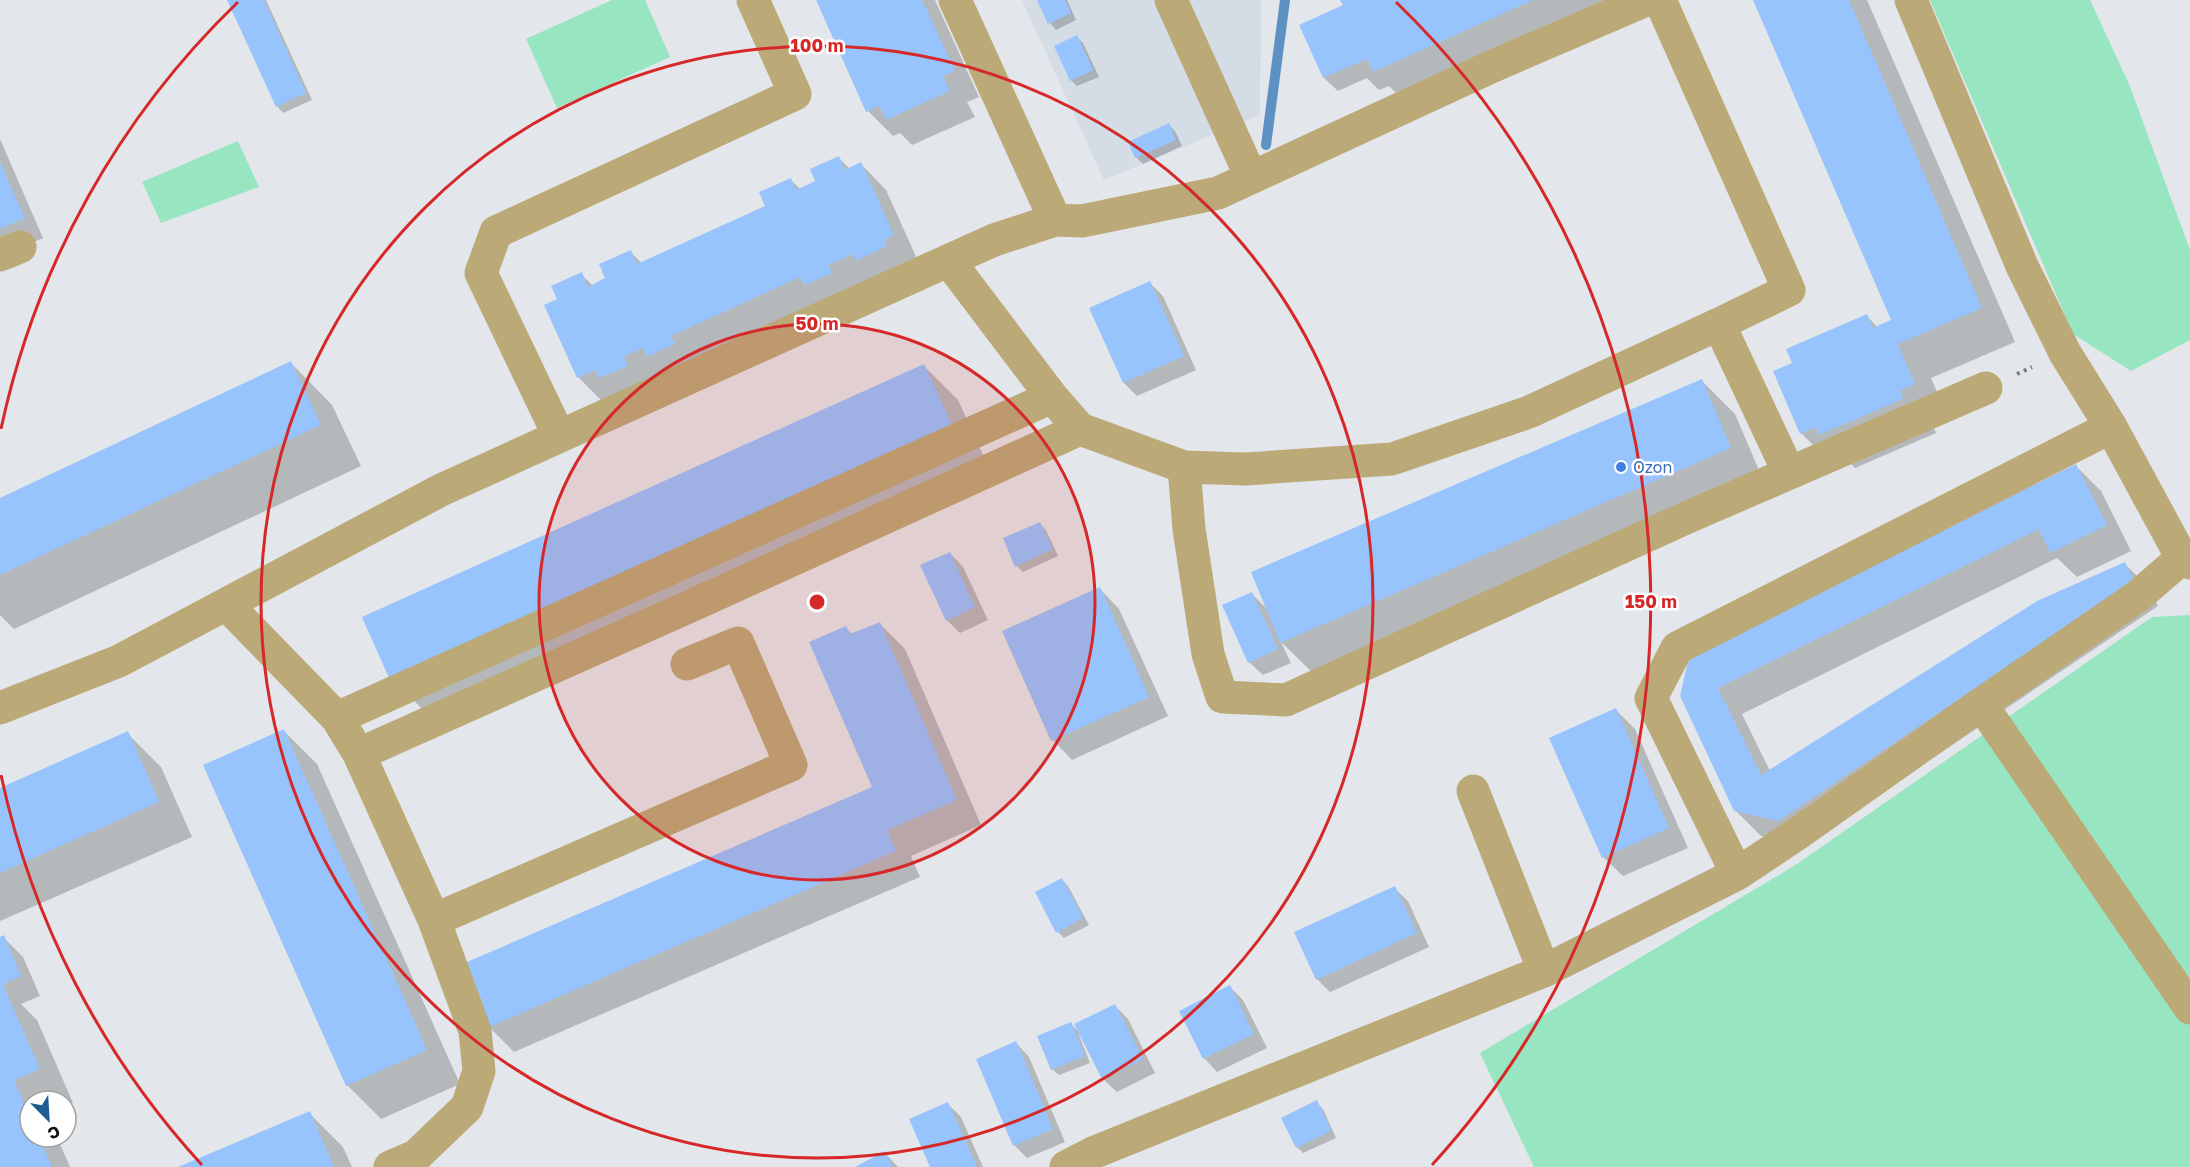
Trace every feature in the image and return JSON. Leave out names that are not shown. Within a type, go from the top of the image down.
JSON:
[{"type":"street","points":[[559,436],[481,273],[496,232],[795,94],[753,0]]},
{"type":"street","points":[[955,0],[1055,220]]},
{"type":"street","points":[[1171,0],[1251,177]]},
{"type":"street","points":[[0,708],[119,661],[441,490],[994,240],[1055,220],[1082,221],[1218,193],[1493,66],[1646,0]]},
{"type":"street","points":[[949,261],[1052,397],[1080,429],[1184,467],[1245,469],[1392,459],[1529,412],[1789,290],[1660,0]]},
{"type":"street","points":[[1066,1167],[1099,1160],[1544,971],[1737,874],[2138,596],[2186,560],[2111,427],[2065,353],[2022,266],[1911,0]]},
{"type":"street","points":[[1719,324],[1789,472]]},
{"type":"street","points":[[1184,467],[1189,529],[1208,654],[1222,697],[1286,700],[1789,472],[1986,388]]},
{"type":"street","points":[[337,718],[1052,397]]},
{"type":"street","points":[[1737,874],[1651,698],[1677,648],[2111,427]]},
{"type":"street","points":[[359,754],[715,596],[1080,429]]},
{"type":"street","points":[[226,604],[337,718],[359,754],[434,920],[475,1031],[479,1071],[467,1107],[416,1156],[390,1167]]},
{"type":"street","points":[[434,920],[791,765],[738,643],[687,664]]},
{"type":"street","points":[[1981,704],[2190,1008]]},
{"type":"street","points":[[1473,791],[1544,971]]},
{"type":"path","points":[[1986,388],[2065,353]]},
{"type":"shaded area","points":[[1022,0],[1261,0],[1260,115],[1104,180]]},
{"type":"green space","points":[[612,0],[645,0],[670,57],[557,108],[526,39]]},
{"type":"green space","points":[[1930,0],[2090,0],[2129,84],[2190,250],[2190,340],[2131,371],[2073,334]]},
{"type":"green space","points":[[238,141],[259,187],[161,223],[142,182]]},
{"type":"green space","points":[[2190,615],[2190,1167],[1534,1167],[1480,1053],[1794,866],[2152,617]]},
{"type":"building","points":[[227,0],[264,0],[306,93],[276,107]]},
{"type":"building","points":[[816,0],[922,0],[955,71],[943,76],[950,91],[886,120],[879,106],[866,112]]},
{"type":"building","points":[[1037,0],[1065,0],[1071,13],[1048,24]]},
{"type":"building","points":[[1340,0],[1533,0],[1373,72],[1367,59],[1323,78],[1299,25],[1343,5]]},
{"type":"building","points":[[1753,0],[1849,0],[1982,308],[1898,344],[1915,384],[1900,391],[1903,399],[1819,435],[1816,427],[1800,434],[1773,371],[1792,363],[1786,349],[1867,314],[1873,328],[1891,320]]},
{"type":"building","points":[[1077,35],[1093,70],[1070,81],[1054,46]]},
{"type":"building","points":[[1169,123],[1176,140],[1135,158],[1128,142]]},
{"type":"building","points":[[839,156],[845,170],[861,162],[894,235],[884,240],[887,246],[856,261],[853,254],[828,265],[832,273],[804,285],[800,277],[671,336],[675,344],[647,357],[643,348],[624,357],[628,366],[599,378],[595,370],[577,378],[544,305],[557,299],[551,286],[582,272],[588,287],[605,278],[599,264],[631,250],[637,264],[765,206],[759,192],[791,178],[796,190],[815,181],[810,169]]},
{"type":"building","points":[[0,162],[25,218],[0,229]]},
{"type":"building","points":[[1150,281],[1184,356],[1123,383],[1089,308]]},
{"type":"building","points":[[291,361],[321,425],[0,575],[0,498]]},
{"type":"building","points":[[924,364],[952,425],[389,678],[362,617]]},
{"type":"building","points":[[1702,379],[1731,448],[1280,643],[1251,572]]},
{"type":"building","points":[[2076,464],[2107,525],[2050,553],[2039,529],[1718,688],[1761,775],[2037,601],[2125,562],[2134,581],[1778,821],[1734,811],[1680,696],[1689,656]]},
{"type":"building","points":[[1040,522],[1053,549],[1015,567],[1003,538]]},
{"type":"building","points":[[950,552],[975,607],[946,621],[920,565]]},
{"type":"building","points":[[1100,587],[1149,697],[1051,741],[1002,631]]},
{"type":"building","points":[[1252,592],[1278,649],[1248,663],[1222,605]]},
{"type":"building","points":[[880,622],[957,800],[887,830],[896,851],[487,1028],[460,965],[872,787],[809,642],[846,626],[850,634]]},
{"type":"building","points":[[1616,708],[1669,828],[1602,858],[1549,738]]},
{"type":"building","points":[[284,729],[427,1050],[346,1086],[203,765]]},
{"type":"building","points":[[128,731],[159,802],[0,873],[0,788]]},
{"type":"building","points":[[1062,878],[1083,918],[1056,933],[1035,892]]},
{"type":"building","points":[[1395,886],[1417,933],[1316,980],[1294,932]]},
{"type":"building","points":[[4,935],[21,976],[3,984],[40,1069],[14,1080],[18,1089],[18,1149],[44,1149],[52,1167],[0,1167],[0,937]]},
{"type":"building","points":[[1230,985],[1254,1034],[1203,1059],[1179,1011]]},
{"type":"building","points":[[1115,1004],[1143,1059],[1102,1079],[1074,1024]]},
{"type":"building","points":[[1071,1022],[1085,1056],[1051,1070],[1037,1036]]},
{"type":"building","points":[[1016,1041],[1053,1129],[1013,1146],[976,1059]]},
{"type":"building","points":[[1317,1100],[1331,1131],[1296,1148],[1281,1118]]},
{"type":"building","points":[[948,1102],[977,1167],[930,1167],[909,1119]]},
{"type":"building","points":[[310,1111],[334,1167],[178,1167]]},
{"type":"building","points":[[885,1151],[893,1167],[855,1167]]},
{"type":"waterway","points":[[1266,145],[1285,0]]},
{"type":"place","name":"Ozon","points":[[1621,467]]}]
